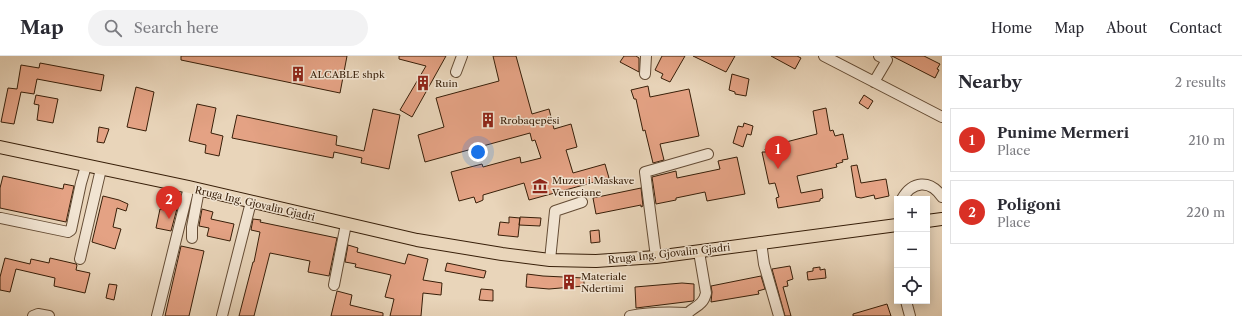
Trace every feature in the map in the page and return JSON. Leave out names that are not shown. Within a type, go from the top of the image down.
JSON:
[{"type":"main road","name":"Rruga Ing. Gjovalin Gjadri","points":[[0,147],[439,244],[550,260],[596,261],[656,257],[894,223]]},
{"type":"main road","points":[[930,221],[942,219]]},
{"type":"street","points":[[456,72],[462,56]]},
{"type":"street","points":[[644,74],[646,56]]},
{"type":"street","points":[[824,56],[942,117]]},
{"type":"street","points":[[874,82],[887,60],[879,56]]},
{"type":"street","points":[[656,257],[645,172],[708,154]]},
{"type":"street","points":[[1,218],[68,232],[71,230],[86,166]]},
{"type":"street","points":[[80,260],[101,169]]},
{"type":"street","points":[[904,196],[907,191],[920,185],[930,186],[938,191],[942,197]]},
{"type":"street","points":[[192,238],[194,189]]},
{"type":"street","points":[[157,316],[194,189]]},
{"type":"street","points":[[222,316],[250,202]]},
{"type":"street","points":[[550,260],[555,211],[582,202]]},
{"type":"street","points":[[334,285],[346,224]]},
{"type":"street","points":[[761,242],[764,264],[779,316]]},
{"type":"street","points":[[630,316],[644,313],[665,312],[687,314],[698,306],[705,298],[706,293],[699,252]]},
{"type":"street","points":[[907,304],[910,316]]},
{"type":"street","points":[[33,316],[38,314],[49,316]]},
{"type":"building","name":"ALCABLE shpk","points":[[181,56],[347,56],[340,93],[181,60]]},
{"type":"building","name":"Ruin","points":[[399,56],[446,56],[412,117],[400,110],[426,66],[399,59]]},
{"type":"building","points":[[493,56],[516,56],[532,114],[549,109],[554,129],[571,124],[577,147],[566,150],[573,173],[605,164],[609,178],[529,200],[524,183],[483,195],[483,200],[476,203],[474,197],[459,201],[451,172],[482,164],[483,167],[520,157],[521,163],[541,158],[535,140],[532,141],[530,133],[425,162],[418,135],[444,127],[436,98],[499,81]]},
{"type":"building","points":[[624,56],[636,56],[639,58],[639,72],[620,62]]},
{"type":"building","points":[[662,56],[685,56],[670,82],[661,78],[663,74],[655,70]]},
{"type":"building","points":[[693,56],[735,56],[726,72]]},
{"type":"building","points":[[771,56],[797,56],[801,58],[795,69]]},
{"type":"building","points":[[892,56],[924,56],[940,64],[937,69],[939,70],[935,78]]},
{"type":"building","points":[[40,63],[104,75],[101,91],[37,79],[34,94],[21,92],[14,124],[1,122],[8,88],[17,89],[21,65],[39,68]]},
{"type":"building","points":[[732,74],[749,79],[746,96],[735,94],[735,92],[729,90]]},
{"type":"building","points":[[648,86],[650,97],[689,89],[699,136],[660,144],[664,160],[653,163],[645,130],[643,131],[636,99],[634,99],[631,90]]},
{"type":"building","points":[[136,87],[154,92],[146,131],[127,127]]},
{"type":"building","points":[[36,95],[58,99],[53,123],[37,120],[39,105],[34,104]]},
{"type":"building","points":[[864,95],[873,101],[868,109],[859,103]]},
{"type":"building","points":[[197,104],[216,108],[211,133],[223,136],[219,156],[205,153],[206,145],[189,141]]},
{"type":"building","points":[[826,108],[830,131],[833,130],[835,136],[843,134],[848,159],[842,160],[843,162],[836,164],[837,167],[797,176],[801,193],[822,189],[823,198],[820,199],[820,201],[778,208],[776,198],[779,197],[775,183],[769,184],[762,152],[766,152],[765,149],[786,144],[786,142],[817,134],[813,111]]},
{"type":"building","points":[[373,109],[400,115],[389,169],[361,163],[362,158],[334,152],[333,158],[232,138],[237,115],[337,136],[336,145],[364,151]]},
{"type":"building","points":[[744,123],[753,126],[751,135],[747,134],[743,147],[733,143],[738,126],[743,127]]},
{"type":"building","points":[[99,127],[109,129],[104,143],[97,142]]},
{"type":"building","points":[[737,157],[745,194],[707,201],[705,192],[656,204],[652,177],[676,171],[677,178],[720,169],[718,161]]},
{"type":"building","points":[[857,165],[861,183],[886,179],[889,196],[875,199],[874,195],[861,198],[856,197],[851,166]]},
{"type":"building","points":[[3,176],[63,189],[64,184],[74,186],[66,222],[0,208],[0,188]]},
{"type":"building","points":[[641,188],[643,206],[641,207],[641,205],[596,214],[593,198]]},
{"type":"building","points":[[103,196],[128,204],[126,211],[117,208],[113,227],[121,229],[115,249],[92,242]]},
{"type":"building","points":[[171,204],[178,205],[171,231],[156,228],[160,209],[169,211]]},
{"type":"building","points":[[202,209],[213,212],[211,219],[234,224],[230,241],[207,236],[209,228],[199,226]]},
{"type":"building","points":[[509,217],[520,218],[518,237],[498,235],[500,222],[509,223]]},
{"type":"building","points":[[520,217],[541,218],[540,226],[519,225]]},
{"type":"building","points":[[253,219],[261,220],[260,222],[337,238],[329,276],[308,272],[310,261],[270,253],[254,316],[239,316],[254,262],[260,232],[251,230]]},
{"type":"building","points":[[599,230],[600,242],[591,243],[590,231]]},
{"type":"building","points":[[348,245],[358,248],[357,252],[405,264],[408,254],[428,259],[423,280],[442,283],[441,295],[423,293],[421,316],[390,316],[394,299],[385,297],[391,275],[355,267],[356,264],[345,262]]},
{"type":"building","points":[[181,246],[204,251],[189,316],[165,316]]},
{"type":"building","points":[[5,258],[30,264],[31,259],[49,263],[50,258],[76,264],[76,270],[90,273],[85,293],[54,286],[55,278],[16,269],[10,292],[0,290],[0,277]]},
{"type":"building","points":[[447,263],[486,271],[484,278],[445,271]]},
{"type":"building","points":[[790,266],[793,279],[787,281],[788,286],[783,287],[791,316],[785,316],[772,269]]},
{"type":"building","points":[[820,267],[820,270],[825,269],[826,278],[808,280],[807,272],[813,271],[813,268]]},
{"type":"building","points":[[527,274],[584,278],[584,286],[549,289],[526,287]]},
{"type":"building","points":[[761,276],[765,289],[758,291],[759,294],[711,302],[711,286]]},
{"type":"building","points":[[682,283],[694,284],[693,301],[636,308],[635,287]]},
{"type":"building","points":[[109,284],[117,285],[114,300],[106,298]]},
{"type":"building","points":[[481,289],[493,290],[493,301],[479,300]]},
{"type":"building","points":[[337,291],[352,295],[350,305],[383,313],[383,316],[331,316]]},
{"type":"building","points":[[887,304],[891,316],[853,316],[853,314]]},
{"type":"place","name":"ALCABLE shpk","points":[[298,74]]},
{"type":"place","name":"Ruin","points":[[423,83]]},
{"type":"place","name":"Rrobaqepësi","points":[[488,120]]},
{"type":"place","name":"Punime Mermeri","points":[[778,169]]},
{"type":"place","name":"Muzeu i Maskave Veneciane","points":[[540,186]]},
{"type":"place","name":"Poligoni","points":[[169,219]]},
{"type":"place","name":"Materiale Ndertimi","points":[[569,282]]}]
